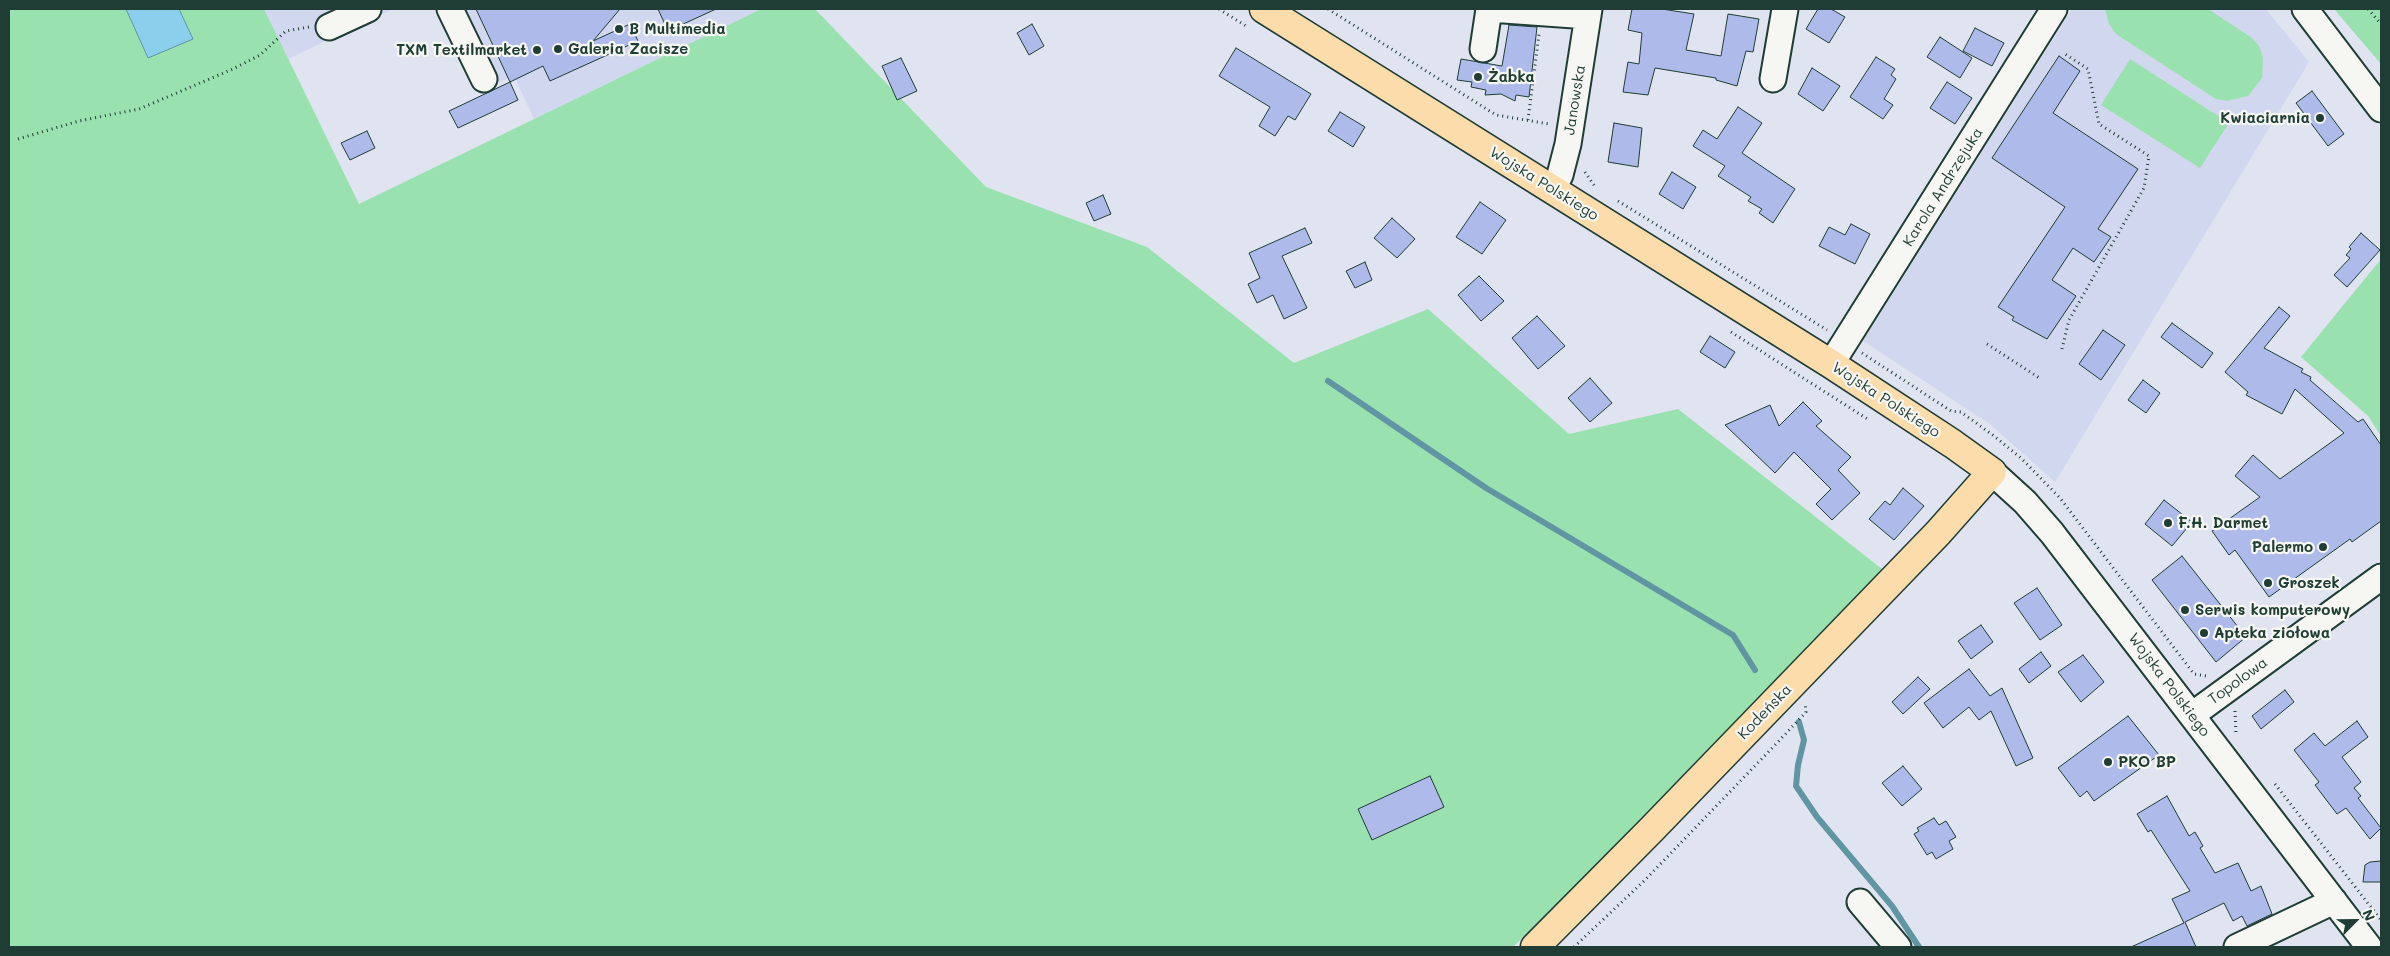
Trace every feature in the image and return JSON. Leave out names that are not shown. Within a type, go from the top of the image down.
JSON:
[{"type":"main road","name":"Wojska Polskiego","points":[[1264,9],[1831,364],[1953,444],[1992,472]]},
{"type":"main road","name":"Kodeńska","points":[[1534,947],[1938,533],[1992,472]]},
{"type":"street","points":[[329,27],[368,9]]},
{"type":"street","points":[[450,9],[484,80]]},
{"type":"street","points":[[1483,49],[1489,9],[1588,13]]},
{"type":"street","points":[[1773,80],[1784,9]]},
{"type":"street","name":"Karola Andrzejuka","points":[[1831,364],[2054,9]]},
{"type":"street","points":[[2305,9],[2380,104]]},
{"type":"street","name":"Janowska","points":[[1553,189],[1562,167],[1570,128],[1588,13]]},
{"type":"street","name":"Wojska Polskiego","points":[[1992,472],[2025,502],[2052,533],[2369,947]]},
{"type":"street","name":"Topolowa","points":[[2192,715],[2381,577]]},
{"type":"street","points":[[2237,947],[2334,901]]},
{"type":"street","points":[[1860,902],[1898,947]]},
{"type":"path","points":[[1328,9],[1496,115],[1570,128]]},
{"type":"path","points":[[2368,9],[2381,24]]},
{"type":"path","points":[[1528,120],[1542,12]]},
{"type":"path","points":[[18,139],[79,121],[139,109],[240,66],[260,55],[286,31],[329,27]]},
{"type":"path","points":[[2062,348],[2069,320],[2144,188],[2149,156],[2099,124],[2088,69],[2064,54]]},
{"type":"path","points":[[1584,164],[1585,173],[1598,190]]},
{"type":"path","points":[[1987,344],[2041,379]]},
{"type":"path","points":[[1574,947],[1644,881],[1806,712],[1801,675]]},
{"type":"shaded area","points":[[264,9],[393,9],[288,59]]},
{"type":"shaded area","points":[[456,9],[761,9],[534,119],[514,76],[493,85]]},
{"type":"shaded area","points":[[2072,9],[2266,9],[2309,62],[2055,482],[1990,424],[1863,341]]},
{"type":"green space","points":[[9,9],[264,9],[359,204],[761,9],[815,9],[986,187],[1147,247],[1294,363],[1428,309],[1569,434],[1678,409],[1882,569],[1601,861],[1513,947],[9,947]]},
{"type":"green space","points":[[2105,9],[2208,9],[2252,38],[2259,46],[2263,57],[2262,78],[2248,96],[2227,101],[2216,99],[2116,34],[2109,24]]},
{"type":"green space","points":[[2334,9],[2381,9],[2381,64]]},
{"type":"green space","points":[[2130,59],[2229,123],[2200,168],[2101,105]]},
{"type":"green space","points":[[2381,259],[2381,436],[2368,416],[2301,357]]},
{"type":"water","points":[[126,9],[179,9],[193,39],[148,58]]},
{"type":"building","name":"Galeria Zacisze","points":[[476,9],[620,9],[593,41],[630,24],[638,41],[550,81],[543,66],[510,82]]},
{"type":"building","points":[[658,9],[716,9],[668,31]]},
{"type":"building","points":[[1632,9],[1662,9],[1694,14],[1686,50],[1721,56],[1728,14],[1759,19],[1753,52],[1746,51],[1737,86],[1716,80],[1716,78],[1655,68],[1648,95],[1623,92],[1628,62],[1639,64],[1642,33],[1628,30]]},
{"type":"building","points":[[1818,9],[1831,9],[1845,17],[1829,43],[1806,29]]},
{"type":"building","points":[[1032,24],[1044,46],[1029,55],[1017,33]]},
{"type":"building","points":[[1509,25],[1537,27],[1529,97],[1516,95],[1515,101],[1501,94],[1485,95],[1486,90],[1471,87],[1472,82],[1457,80],[1461,59],[1502,66]]},
{"type":"building","points":[[1975,28],[2004,43],[1992,66],[1963,51]]},
{"type":"building","points":[[1940,37],[1972,58],[1960,78],[1927,57]]},
{"type":"building","points":[[1236,48],[1311,94],[1295,120],[1288,116],[1275,136],[1259,126],[1270,107],[1219,76]]},
{"type":"building","points":[[2059,56],[2080,71],[2053,113],[2138,169],[2098,229],[2111,237],[2094,262],[2073,248],[2052,280],[2076,296],[2047,339],[2012,320],[2014,317],[1998,307],[2065,207],[1992,158]]},
{"type":"building","points":[[1876,57],[1895,69],[1891,75],[1896,79],[1884,99],[1893,105],[1883,119],[1850,97]]},
{"type":"building","points":[[901,58],[917,91],[897,100],[882,66]]},
{"type":"building","points":[[1812,68],[1840,86],[1823,111],[1798,94]]},
{"type":"building","points":[[510,82],[518,100],[458,128],[449,111]]},
{"type":"building","points":[[1947,82],[1972,98],[1955,124],[1930,108]]},
{"type":"building","name":"Kwiaciarnia","points":[[2312,91],[2344,134],[2328,146],[2296,103]]},
{"type":"building","points":[[1738,107],[1762,123],[1742,153],[1795,189],[1773,223],[1759,213],[1762,209],[1748,201],[1751,197],[1718,176],[1725,166],[1693,146],[1703,130],[1717,139]]},
{"type":"building","points":[[1340,112],[1365,127],[1353,147],[1328,131]]},
{"type":"building","points":[[1614,123],[1642,128],[1638,167],[1608,162]]},
{"type":"building","points":[[367,131],[375,148],[350,160],[341,143]]},
{"type":"building","points":[[1672,172],[1696,187],[1683,209],[1659,194]]},
{"type":"building","points":[[1103,195],[1111,214],[1094,221],[1086,203]]},
{"type":"building","points":[[1480,202],[1506,220],[1482,254],[1456,237]]},
{"type":"building","points":[[1392,218],[1415,239],[1397,258],[1374,238]]},
{"type":"building","points":[[1851,224],[1870,234],[1855,264],[1819,246],[1829,227],[1845,235]]},
{"type":"building","points":[[1305,228],[1312,243],[1282,256],[1307,308],[1284,319],[1273,295],[1257,303],[1248,284],[1260,278],[1249,253]]},
{"type":"building","points":[[2361,233],[2380,250],[2347,287],[2334,275],[2350,258],[2346,255],[2351,249],[2349,247]]},
{"type":"building","points":[[1365,262],[1372,280],[1355,288],[1346,271]]},
{"type":"building","points":[[1479,276],[1504,301],[1481,321],[1458,295]]},
{"type":"building","points":[[2279,307],[2290,316],[2264,348],[2303,369],[2301,372],[2311,377],[2310,380],[2358,422],[2363,419],[2381,445],[2381,521],[2352,542],[2350,539],[2269,597],[2235,550],[2229,555],[2212,531],[2260,497],[2235,476],[2253,455],[2280,479],[2344,433],[2295,389],[2282,414],[2246,395],[2248,392],[2225,372]]},
{"type":"building","points":[[1537,316],[1565,346],[1538,369],[1512,338]]},
{"type":"building","points":[[2172,323],[2213,353],[2202,368],[2161,337]]},
{"type":"building","points":[[2103,330],[2125,345],[2101,380],[2079,364]]},
{"type":"building","points":[[1710,336],[1735,352],[1725,368],[1700,352]]},
{"type":"building","points":[[1590,378],[1612,403],[1590,422],[1568,398]]},
{"type":"building","points":[[2143,380],[2160,393],[2146,413],[2128,400]]},
{"type":"building","points":[[1803,402],[1822,421],[1816,426],[1851,457],[1838,470],[1860,493],[1832,520],[1816,504],[1831,489],[1794,452],[1775,473],[1725,425],[1770,405],[1779,426]]},
{"type":"building","points":[[1903,488],[1924,506],[1894,540],[1869,519],[1885,501],[1890,505]]},
{"type":"building","name":"F.H. Darmet","points":[[2164,500],[2192,522],[2172,546],[2145,524]]},
{"type":"building","points":[[2182,556],[2246,637],[2216,662],[2152,580]]},
{"type":"building","points":[[2037,588],[2062,625],[2040,640],[2014,603]]},
{"type":"building","points":[[1981,625],[1993,642],[1971,659],[1958,641]]},
{"type":"building","points":[[2041,652],[2051,666],[2029,683],[2019,669]]},
{"type":"building","points":[[2083,655],[2104,682],[2081,702],[2058,672]]},
{"type":"building","points":[[1969,669],[1990,696],[2002,688],[2033,758],[2016,766],[1991,711],[1979,720],[1969,707],[1943,728],[1924,703]]},
{"type":"building","points":[[1918,677],[1930,689],[1903,714],[1892,702]]},
{"type":"building","points":[[2285,690],[2294,702],[2261,729],[2252,716]]},
{"type":"building","name":"PKO BP","points":[[2128,716],[2159,755],[2094,801],[2087,791],[2080,797],[2058,768]]},
{"type":"building","points":[[2357,721],[2368,737],[2342,757],[2361,782],[2354,788],[2361,796],[2358,798],[2381,828],[2370,839],[2346,808],[2337,814],[2315,785],[2319,782],[2294,750],[2314,733],[2325,746]]},
{"type":"building","points":[[1903,766],[1922,789],[1902,806],[1882,783]]},
{"type":"building","points":[[1430,776],[1444,807],[1372,840],[1358,809]]},
{"type":"building","points":[[2167,796],[2189,836],[2195,832],[2203,846],[2200,848],[2215,873],[2238,863],[2251,891],[2261,886],[2272,914],[2247,926],[2242,916],[2233,921],[2224,903],[2185,922],[2196,947],[2131,947],[2184,923],[2172,899],[2190,891],[2151,830],[2148,832],[2137,814]]},
{"type":"building","points":[[1934,818],[1939,825],[1946,821],[1956,837],[1949,841],[1953,849],[1936,859],[1932,852],[1927,855],[1914,834],[1919,831],[1917,828]]},
{"type":"building","points":[[2381,861],[2381,882],[2363,882],[2365,865],[2370,862]]},
{"type":"waterway","points":[[1328,381],[1486,488],[1733,635],[1755,670]]},
{"type":"waterway","points":[[1799,722],[1804,740],[1798,765],[1796,786],[1817,817],[1892,906],[1919,947]]},
{"type":"place","name":"B Multimedia","points":[[619,29]]},
{"type":"place","name":"Galeria Zacisze","points":[[558,49]]},
{"type":"place","name":"TXM Textilmarket","points":[[537,50]]},
{"type":"place","name":"Żabka","points":[[1478,77]]},
{"type":"place","name":"Kwiaciarnia","points":[[2320,118]]},
{"type":"place","name":"F.H. Darmet","points":[[2168,523]]},
{"type":"place","name":"Palermo","points":[[2323,547]]},
{"type":"place","name":"Groszek","points":[[2268,583]]},
{"type":"place","name":"Serwis komputerowy","points":[[2185,610]]},
{"type":"place","name":"Apteka ziołowa","points":[[2204,633]]},
{"type":"place","name":"PKO BP","points":[[2108,762]]}]
